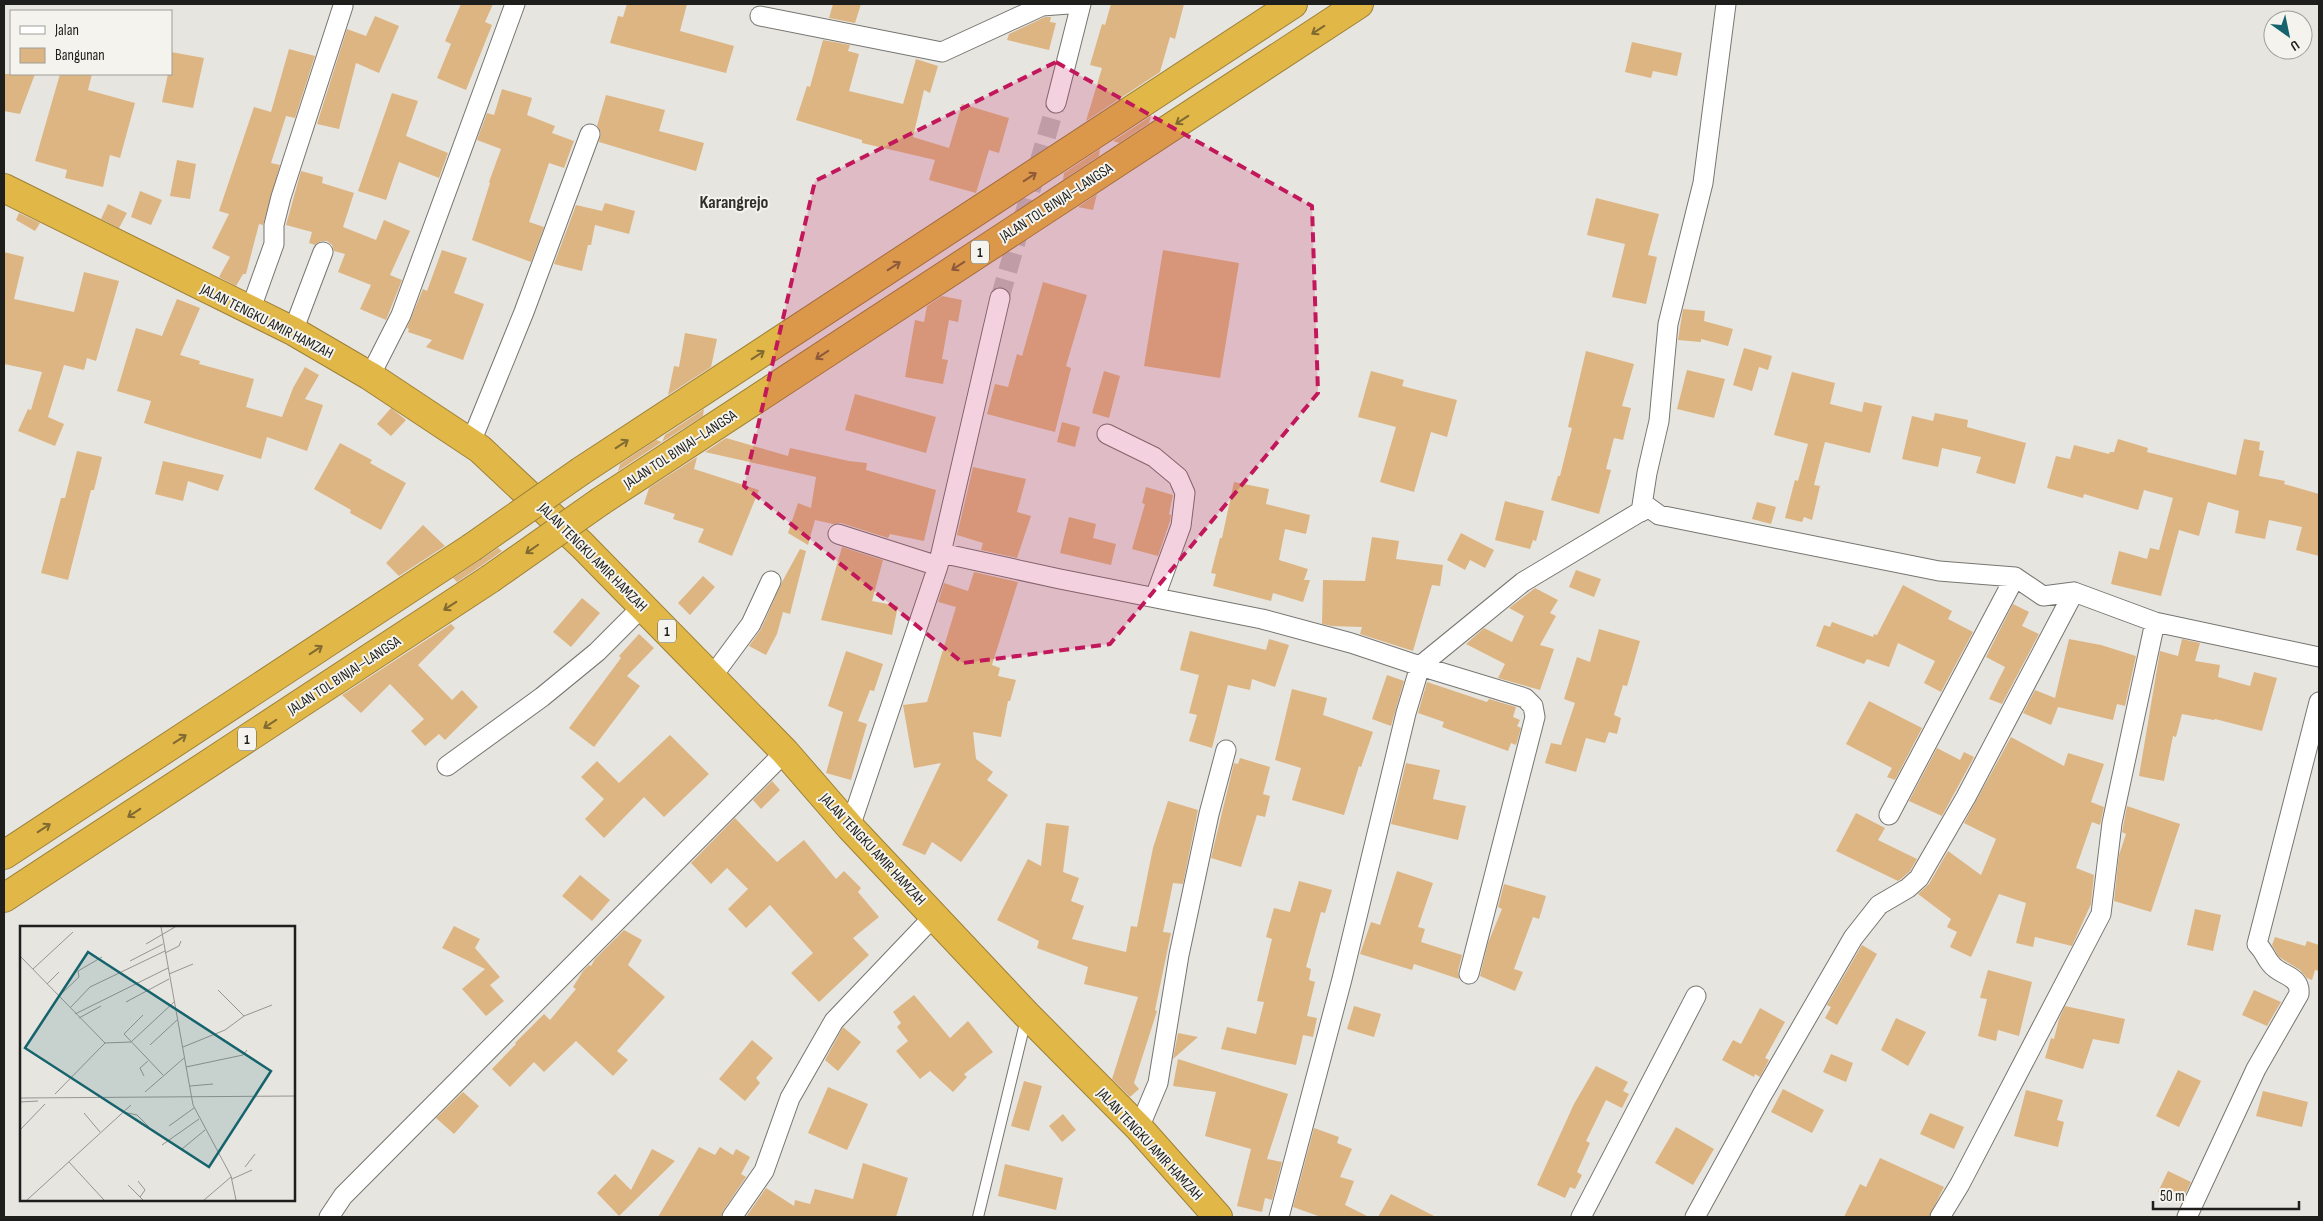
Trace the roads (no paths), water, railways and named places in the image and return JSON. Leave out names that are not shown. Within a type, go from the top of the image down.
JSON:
[{"type":"highway","name":"1","points":[[4,855],[471,548],[581,471],[1293,4]]},
{"type":"highway","name":"JALAN TOL BINJAI–LANGSA","points":[[4,898],[490,579],[601,501],[1359,4]]},
{"type":"highway","name":"JALAN TENGKU AMIR HAMZAH","points":[[4,188],[293,331],[370,376],[471,442],[527,493],[643,606],[785,752],[850,826],[1027,1015],[1139,1128],[1218,1217]]},
{"type":"street","points":[[370,376],[401,315],[515,4]]},
{"type":"street","points":[[760,16],[942,52],[1042,6],[1069,4]]},
{"type":"street","points":[[1056,103],[1081,4]]},
{"type":"street","points":[[1648,507],[1641,512],[1647,473],[1659,420],[1668,324],[1703,183],[1726,4]]},
{"type":"street","points":[[250,311],[274,244],[274,225],[281,197],[343,6]]},
{"type":"street","points":[[471,442],[524,312],[590,134]]},
{"type":"street","points":[[293,331],[324,252]]},
{"type":"street","points":[[850,826],[940,560],[1000,298]]},
{"type":"street","points":[[1107,434],[1154,457],[1178,477],[1185,493],[1181,526],[1155,597]]},
{"type":"street","points":[[1648,507],[1659,515],[1939,572],[2015,578],[2043,596],[2074,592],[2155,622],[2319,657]]},
{"type":"street","points":[[1279,1217],[1342,979],[1406,713],[1420,666],[1523,582],[1648,507]]},
{"type":"street","points":[[838,534],[940,560],[1155,597],[1262,619],[1350,643],[1525,698],[1535,712],[1530,740],[1469,974]]},
{"type":"street","points":[[1889,815],[2015,578]]},
{"type":"street","points":[[711,678],[751,624],[771,581]]},
{"type":"street","points":[[1695,1217],[1762,1095],[1853,938],[1879,904],[1908,888],[1919,878],[1966,797],[2074,592]]},
{"type":"street","points":[[447,766],[542,697],[596,652],[643,606]]},
{"type":"street","points":[[1940,1217],[1960,1184],[2101,914],[2112,823],[2155,622]]},
{"type":"street","points":[[2187,1217],[2256,1069],[2299,994],[2300,987],[2296,981],[2271,966],[2266,954],[2257,944],[2319,702]]},
{"type":"street","points":[[1139,1128],[1158,1083],[1179,955],[1209,814],[1226,750]]},
{"type":"street","points":[[329,1217],[343,1196],[785,752]]},
{"type":"street","points":[[732,1217],[764,1171],[790,1098],[834,1022],[935,915]]},
{"type":"street","points":[[1580,1217],[1696,996]]},
{"type":"lane","points":[[978,1217],[1027,1015]]},
{"type":"tunnel","points":[[1000,298],[1056,103]]},
{"type":"district","name":"Karangrejo","points":[[734,202]]}]
